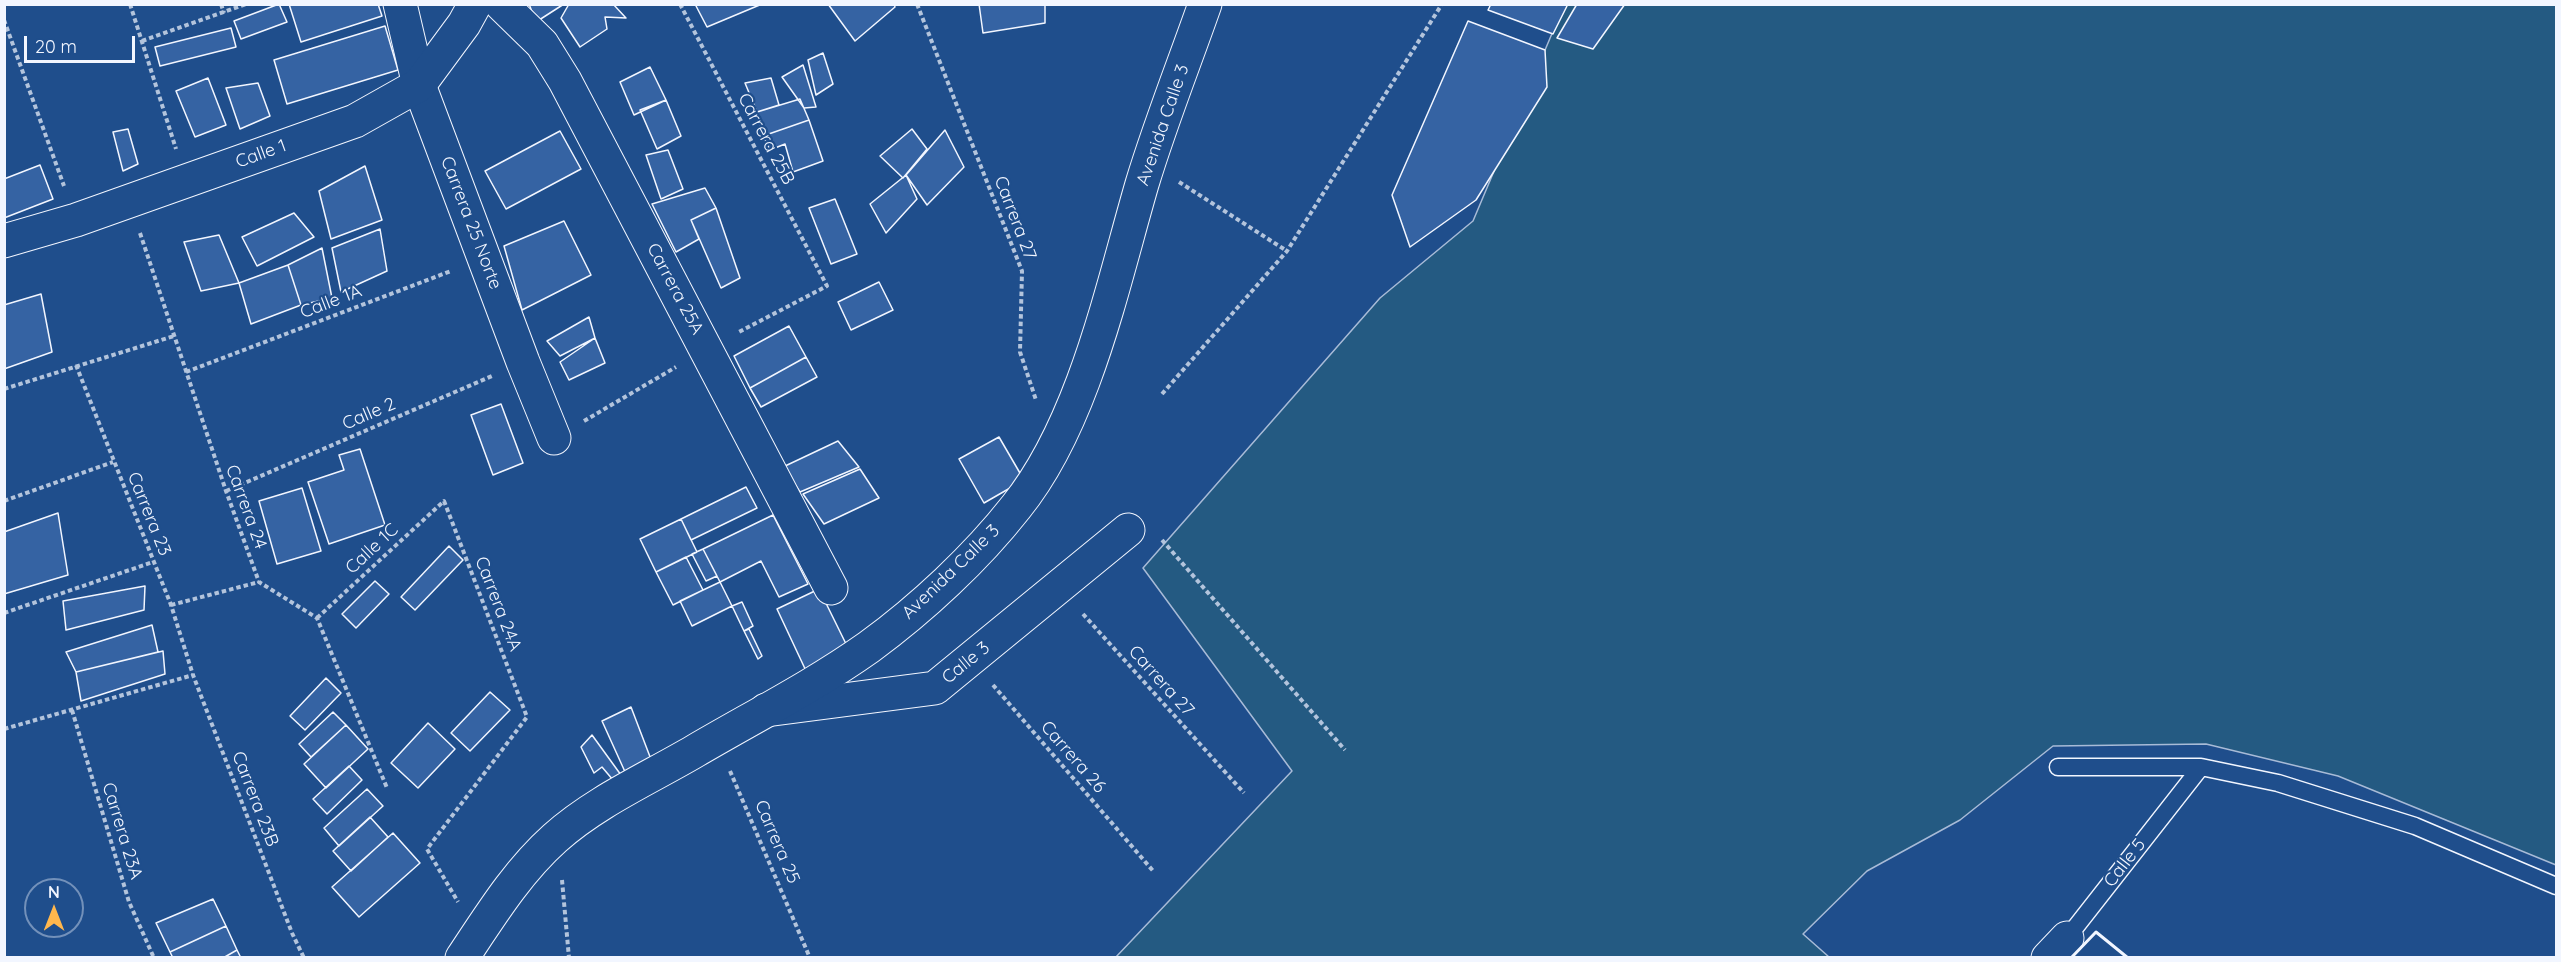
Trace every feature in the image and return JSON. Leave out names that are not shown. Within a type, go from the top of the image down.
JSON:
[{"type":"street","name":"Carrera 25 Norte","points":[[400,4],[418,85],[554,438]]},
{"type":"street","name":"Calle 1","points":[[4,241],[76,220],[355,121],[418,85],[464,24],[475,4]]},
{"type":"street","name":"Carrera 25A","points":[[501,4],[542,44],[565,81],[831,588]]},
{"type":"street","name":"Avenida Calle 3","points":[[462,957],[531,861],[558,835],[594,810],[818,680],[869,647],[910,614],[983,546],[1017,506],[1038,476],[1075,404],[1090,362],[1149,162],[1205,4]]},
{"type":"street","name":"Calle 3","points":[[766,710],[935,688],[1128,530]]},
{"type":"lane","points":[[2058,767],[2201,767],[2278,783],[2415,826],[2556,886]]},
{"type":"lane","name":"Calle 5","points":[[2057,948],[2201,767]]},
{"type":"path","points":[[130,4],[187,181]]},
{"type":"path","points":[[221,4],[224,13]]},
{"type":"path","points":[[142,41],[246,4]]},
{"type":"path","name":"Carrera 25B","points":[[680,4],[827,286]]},
{"type":"path","name":"Carrera 27","points":[[917,4],[1022,272],[1020,352],[1053,449]]},
{"type":"path","points":[[1162,394],[1287,251],[1442,4]]},
{"type":"path","points":[[4,20],[76,220]]},
{"type":"path","points":[[1149,162],[1287,251]]},
{"type":"path","name":"Carrera 24","points":[[129,201],[226,491],[259,582]]},
{"type":"path","name":"Calle 1A","points":[[186,372],[485,258]]},
{"type":"path","points":[[4,389],[174,336]]},
{"type":"path","name":"Calle 2","points":[[226,491],[523,362]]},
{"type":"path","name":"Carrera 23","points":[[76,365],[171,606],[194,675]]},
{"type":"path","points":[[4,501],[113,462]]},
{"type":"path","name":"Calle 1C","points":[[317,618],[444,501]]},
{"type":"path","name":"Carrera 24A","points":[[444,501],[527,717],[427,849],[461,908]]},
{"type":"path","points":[[1128,530],[1157,534],[1346,750]]},
{"type":"path","points":[[4,613],[153,562]]},
{"type":"path","points":[[171,606],[259,582],[317,618],[387,788]]},
{"type":"path","name":"Carrera 27","points":[[1058,587],[1244,793]]},
{"type":"path","name":"Carrera 26","points":[[971,659],[1154,872]]},
{"type":"path","points":[[4,729],[194,675]]},
{"type":"path","name":"Carrera 23B","points":[[194,675],[292,933],[304,957]]},
{"type":"path","name":"Carrera 23A","points":[[72,710],[129,902],[154,957]]},
{"type":"path","name":"Carrera 25","points":[[715,740],[748,808],[810,957]]},
{"type":"path","points":[[558,835],[569,957]]},
{"type":"shaded area","points":[[1564,5],[2556,5],[2556,865],[2338,776],[2206,744],[2053,746],[1960,820],[1867,871],[1803,934],[1829,957],[1115,958],[1292,771],[1143,568],[1380,298],[1473,221]]},
{"type":"building","points":[[279,4],[287,22],[241,39],[234,21]]},
{"type":"building","points":[[289,4],[378,4],[382,16],[301,42]]},
{"type":"building","points":[[529,4],[564,4],[536,22]]},
{"type":"building","points":[[569,4],[613,4],[626,18],[605,17],[607,29],[580,47],[561,18]]},
{"type":"building","points":[[695,4],[762,4],[707,27]]},
{"type":"building","points":[[828,4],[894,4],[895,7],[855,41]]},
{"type":"building","points":[[979,4],[1045,4],[1045,23],[983,33]]},
{"type":"building","points":[[1491,4],[1568,4],[1553,34],[1488,10]]},
{"type":"building","points":[[1577,4],[1625,4],[1593,49],[1557,38]]},
{"type":"building","points":[[1468,21],[1545,50],[1547,87],[1476,200],[1410,247],[1392,195]]},
{"type":"building","points":[[385,26],[398,70],[287,104],[274,60]]},
{"type":"building","points":[[231,28],[236,47],[160,66],[155,47]]},
{"type":"building","points":[[823,53],[833,84],[816,95],[808,60]]},
{"type":"building","points":[[803,65],[816,107],[804,108],[782,77]]},
{"type":"building","points":[[650,67],[666,100],[634,115],[620,82]]},
{"type":"building","points":[[208,78],[226,125],[195,137],[176,91]]},
{"type":"building","points":[[771,78],[779,105],[757,112],[745,83]]},
{"type":"building","points":[[258,83],[270,116],[240,129],[226,88]]},
{"type":"building","points":[[800,99],[809,120],[763,136],[757,112]]},
{"type":"building","points":[[666,100],[681,136],[657,149],[640,110]]},
{"type":"building","points":[[809,120],[823,161],[793,172],[785,144],[770,150],[763,136]]},
{"type":"building","points":[[128,129],[138,164],[123,171],[113,132]]},
{"type":"building","points":[[912,129],[927,149],[903,178],[880,156]]},
{"type":"building","points":[[945,130],[964,167],[927,205],[906,175]]},
{"type":"building","points":[[560,131],[581,169],[506,209],[485,171]]},
{"type":"building","points":[[668,150],[683,189],[661,199],[646,155]]},
{"type":"building","points":[[40,165],[53,199],[4,218],[4,179]]},
{"type":"building","points":[[365,166],[382,220],[331,239],[319,191]]},
{"type":"building","points":[[906,175],[917,199],[886,233],[870,204]]},
{"type":"building","points":[[705,188],[716,208],[691,220],[699,239],[676,252],[652,204]]},
{"type":"building","points":[[835,199],[857,254],[831,264],[809,208]]},
{"type":"building","points":[[716,208],[740,278],[721,288],[691,220]]},
{"type":"building","points":[[294,213],[314,237],[257,266],[242,237]]},
{"type":"building","points":[[564,221],[591,275],[522,310],[504,246]]},
{"type":"building","points":[[380,229],[387,271],[341,292],[332,248]]},
{"type":"building","points":[[219,235],[239,283],[201,291],[184,242]]},
{"type":"building","points":[[322,248],[332,298],[301,305],[288,265]]},
{"type":"building","points":[[288,265],[301,305],[251,324],[239,283]]},
{"type":"building","points":[[879,282],[893,310],[851,330],[838,302]]},
{"type":"building","points":[[41,294],[52,352],[4,369],[4,305]]},
{"type":"building","points":[[589,317],[595,338],[560,356],[547,341]]},
{"type":"building","points":[[789,326],[806,357],[750,388],[734,356]]},
{"type":"building","points":[[595,338],[605,363],[569,380],[560,362]]},
{"type":"building","points":[[806,357],[817,377],[761,407],[750,388]]},
{"type":"building","points":[[501,404],[523,463],[493,475],[471,415]]},
{"type":"building","points":[[999,437],[1024,480],[984,503],[959,459]]},
{"type":"building","points":[[838,441],[859,467],[800,492],[783,467]]},
{"type":"building","points":[[360,449],[385,525],[329,544],[308,482],[344,470],[339,455]]},
{"type":"building","points":[[860,469],[879,498],[824,524],[803,494]]},
{"type":"building","points":[[746,487],[757,508],[691,540],[681,519]]},
{"type":"building","points":[[302,488],[321,551],[277,564],[259,501]]},
{"type":"building","points":[[58,513],[68,575],[4,594],[4,532]]},
{"type":"building","points":[[773,515],[808,584],[779,597],[761,561],[720,582],[703,549]]},
{"type":"building","points":[[681,519],[697,552],[656,572],[640,539]]},
{"type":"building","points":[[449,546],[463,560],[415,610],[401,597]]},
{"type":"building","points":[[703,549],[717,576],[706,581],[692,554]]},
{"type":"building","points":[[686,557],[703,590],[673,605],[656,572]]},
{"type":"building","points":[[375,581],[389,594],[356,628],[342,614]]},
{"type":"building","points":[[720,582],[732,606],[692,626],[680,601]]},
{"type":"building","points":[[145,586],[144,610],[66,630],[63,601]]},
{"type":"building","points":[[819,589],[850,652],[807,673],[777,609]]},
{"type":"building","points":[[742,602],[753,626],[744,631],[732,606]]},
{"type":"building","points":[[152,625],[158,652],[76,672],[66,652]]},
{"type":"building","points":[[749,629],[762,656],[758,659],[744,631]]},
{"type":"building","points":[[163,651],[165,674],[81,701],[76,672]]},
{"type":"building","points":[[326,678],[341,693],[305,730],[290,716]]},
{"type":"building","points":[[490,692],[510,710],[470,751],[451,733]]},
{"type":"building","points":[[631,707],[652,762],[626,774],[602,721]]},
{"type":"building","points":[[333,712],[346,725],[311,757],[299,744]]},
{"type":"building","points":[[428,723],[455,749],[418,788],[391,763]]},
{"type":"building","points":[[346,725],[368,749],[326,788],[304,764]]},
{"type":"building","points":[[592,735],[621,775],[613,780],[602,767],[594,773],[581,747]]},
{"type":"building","points":[[349,766],[362,780],[327,814],[313,799]]},
{"type":"building","points":[[367,789],[383,806],[339,846],[324,828]]},
{"type":"building","points":[[370,817],[388,837],[351,871],[333,851]]},
{"type":"building","points":[[393,833],[420,863],[359,917],[332,887]]},
{"type":"building","points":[[213,899],[226,926],[170,952],[156,923]]},
{"type":"building","points":[[226,926],[237,950],[223,958],[173,958],[170,952]]},
{"type":"building","points":[[237,950],[241,958],[223,958]]},
{"type":"wall","points":[[2071,958],[2096,932],[2128,958]]}]
